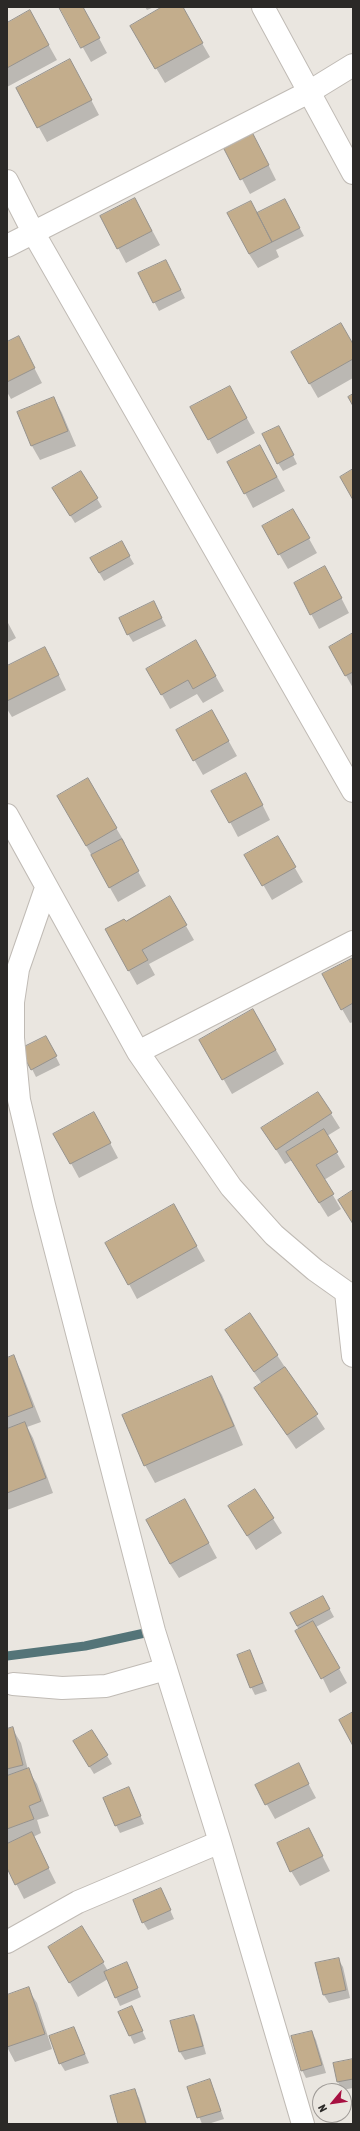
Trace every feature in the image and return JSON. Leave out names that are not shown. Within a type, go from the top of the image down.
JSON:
[{"type":"street","points":[[263,7],[353,173]]},
{"type":"street","points":[[7,246],[309,92],[353,66]]},
{"type":"street","points":[[7,181],[33,232],[353,791]]},
{"type":"street","points":[[7,815],[138,1052],[231,1187],[274,1235],[314,1270],[349,1293],[353,1356]]},
{"type":"street","points":[[46,888],[18,969],[13,1002],[13,1038],[19,1100],[44,1205],[154,1631],[220,1842],[303,2124]]},
{"type":"street","points":[[138,1052],[353,942]]},
{"type":"street","points":[[13,1684],[62,1688],[106,1686],[166,1669]]},
{"type":"street","points":[[7,1942],[78,1902],[220,1842]]},
{"type":"building","points":[[59,7],[83,7],[100,38],[81,48]]},
{"type":"building","points":[[162,7],[183,7],[203,43],[155,69],[130,26]]},
{"type":"building","points":[[30,10],[49,45],[7,68],[7,23]]},
{"type":"building","points":[[70,59],[92,100],[37,128],[16,88]]},
{"type":"building","points":[[253,134],[269,165],[240,180],[224,149]]},
{"type":"building","points":[[135,198],[152,231],[117,249],[100,216]]},
{"type":"building","points":[[285,199],[300,228],[272,242],[257,213]]},
{"type":"building","points":[[251,201],[272,242],[249,254],[227,213]]},
{"type":"building","points":[[166,260],[181,290],[153,303],[138,273]]},
{"type":"building","points":[[341,323],[353,344],[353,359],[309,384],[291,352]]},
{"type":"building","points":[[19,336],[35,368],[7,382],[7,342]]},
{"type":"building","points":[[230,386],[247,418],[208,440],[190,407]]},
{"type":"building","points":[[353,394],[353,406],[348,397]]},
{"type":"building","points":[[54,397],[68,431],[31,446],[17,412]]},
{"type":"building","points":[[279,426],[294,455],[277,464],[262,434]]},
{"type":"building","points":[[260,445],[277,477],[244,494],[227,462]]},
{"type":"building","points":[[353,469],[353,500],[340,477]]},
{"type":"building","points":[[81,471],[98,498],[70,516],[52,488]]},
{"type":"building","points":[[293,509],[310,538],[278,555],[262,526]]},
{"type":"building","points":[[122,541],[130,556],[99,573],[90,558]]},
{"type":"building","points":[[325,566],[342,598],[310,615],[294,583]]},
{"type":"building","points":[[154,601],[162,618],[127,635],[119,618]]},
{"type":"building","points":[[353,633],[353,672],[345,676],[329,647]]},
{"type":"building","points":[[196,640],[216,676],[193,689],[188,680],[161,695],[146,669]]},
{"type":"building","points":[[45,647],[59,675],[7,701],[7,666]]},
{"type":"building","points":[[212,710],[229,741],[193,761],[176,730]]},
{"type":"building","points":[[246,773],[263,805],[229,823],[211,791]]},
{"type":"building","points":[[88,778],[117,828],[86,846],[57,796]]},
{"type":"building","points":[[278,836],[296,867],[262,886],[244,855]]},
{"type":"building","points":[[122,839],[139,871],[109,888],[91,855]]},
{"type":"building","points":[[170,896],[187,925],[142,950],[148,960],[128,971],[105,929],[124,919],[126,921]]},
{"type":"building","points":[[353,958],[353,1003],[341,1010],[322,974]]},
{"type":"building","points":[[253,1009],[276,1050],[222,1080],[199,1040]]},
{"type":"building","points":[[46,1036],[57,1056],[31,1070],[20,1049]]},
{"type":"building","points":[[318,1092],[332,1113],[276,1150],[261,1128]]},
{"type":"building","points":[[94,1112],[111,1143],[70,1164],[53,1134]]},
{"type":"building","points":[[324,1129],[338,1152],[316,1165],[334,1194],[319,1203],[286,1152]]},
{"type":"building","points":[[353,1190],[353,1224],[338,1200]]},
{"type":"building","points":[[174,1204],[197,1246],[128,1285],[105,1243]]},
{"type":"building","points":[[250,1313],[278,1355],[254,1372],[225,1330]]},
{"type":"building","points":[[14,1355],[33,1407],[7,1417],[7,1358]]},
{"type":"building","points":[[285,1367],[318,1414],[287,1435],[254,1388]]},
{"type":"building","points":[[212,1376],[234,1426],[144,1466],[122,1415]]},
{"type":"building","points":[[25,1422],[46,1478],[7,1493],[7,1429]]},
{"type":"building","points":[[255,1489],[274,1518],[247,1536],[228,1506]]},
{"type":"building","points":[[185,1499],[209,1543],[170,1564],[146,1520]]},
{"type":"building","points":[[323,1596],[330,1609],[297,1626],[290,1613]]},
{"type":"building","points":[[313,1621],[340,1668],[321,1679],[295,1631]]},
{"type":"building","points":[[250,1650],[263,1683],[250,1688],[237,1655]]},
{"type":"building","points":[[353,1712],[353,1746],[339,1720]]},
{"type":"building","points":[[13,1727],[23,1765],[7,1769],[7,1729]]},
{"type":"building","points":[[92,1730],[108,1755],[89,1767],[73,1741]]},
{"type":"building","points":[[299,1763],[309,1784],[265,1805],[255,1785]]},
{"type":"building","points":[[29,1768],[41,1801],[29,1806],[34,1819],[7,1829],[7,1776]]},
{"type":"building","points":[[129,1787],[141,1816],[115,1826],[103,1798]]},
{"type":"building","points":[[309,1828],[323,1856],[290,1872],[277,1843]]},
{"type":"building","points":[[32,1832],[49,1868],[15,1885],[7,1868],[7,1844]]},
{"type":"building","points":[[161,1888],[171,1910],[142,1923],[133,1900]]},
{"type":"building","points":[[82,1926],[104,1962],[69,1983],[48,1947]]},
{"type":"building","points":[[339,1958],[346,1990],[323,1995],[315,1963]]},
{"type":"building","points":[[127,1962],[138,1988],[115,1998],[104,1972]]},
{"type":"building","points":[[29,1987],[45,2034],[7,2047],[7,1995]]},
{"type":"building","points":[[132,2006],[143,2031],[129,2036],[118,2012]]},
{"type":"building","points":[[194,2015],[203,2046],[179,2052],[170,2021]]},
{"type":"building","points":[[74,2027],[85,2054],[59,2064],[49,2036]]},
{"type":"building","points":[[312,2031],[322,2065],[301,2071],[291,2036]]},
{"type":"building","points":[[353,2059],[353,2079],[337,2082],[333,2063]]},
{"type":"building","points":[[210,2079],[221,2111],[197,2118],[187,2087]]},
{"type":"building","points":[[135,2089],[146,2124],[118,2124],[110,2096]]},
{"type":"waterway","points":[[7,1656],[85,1646],[154,1631]]}]
